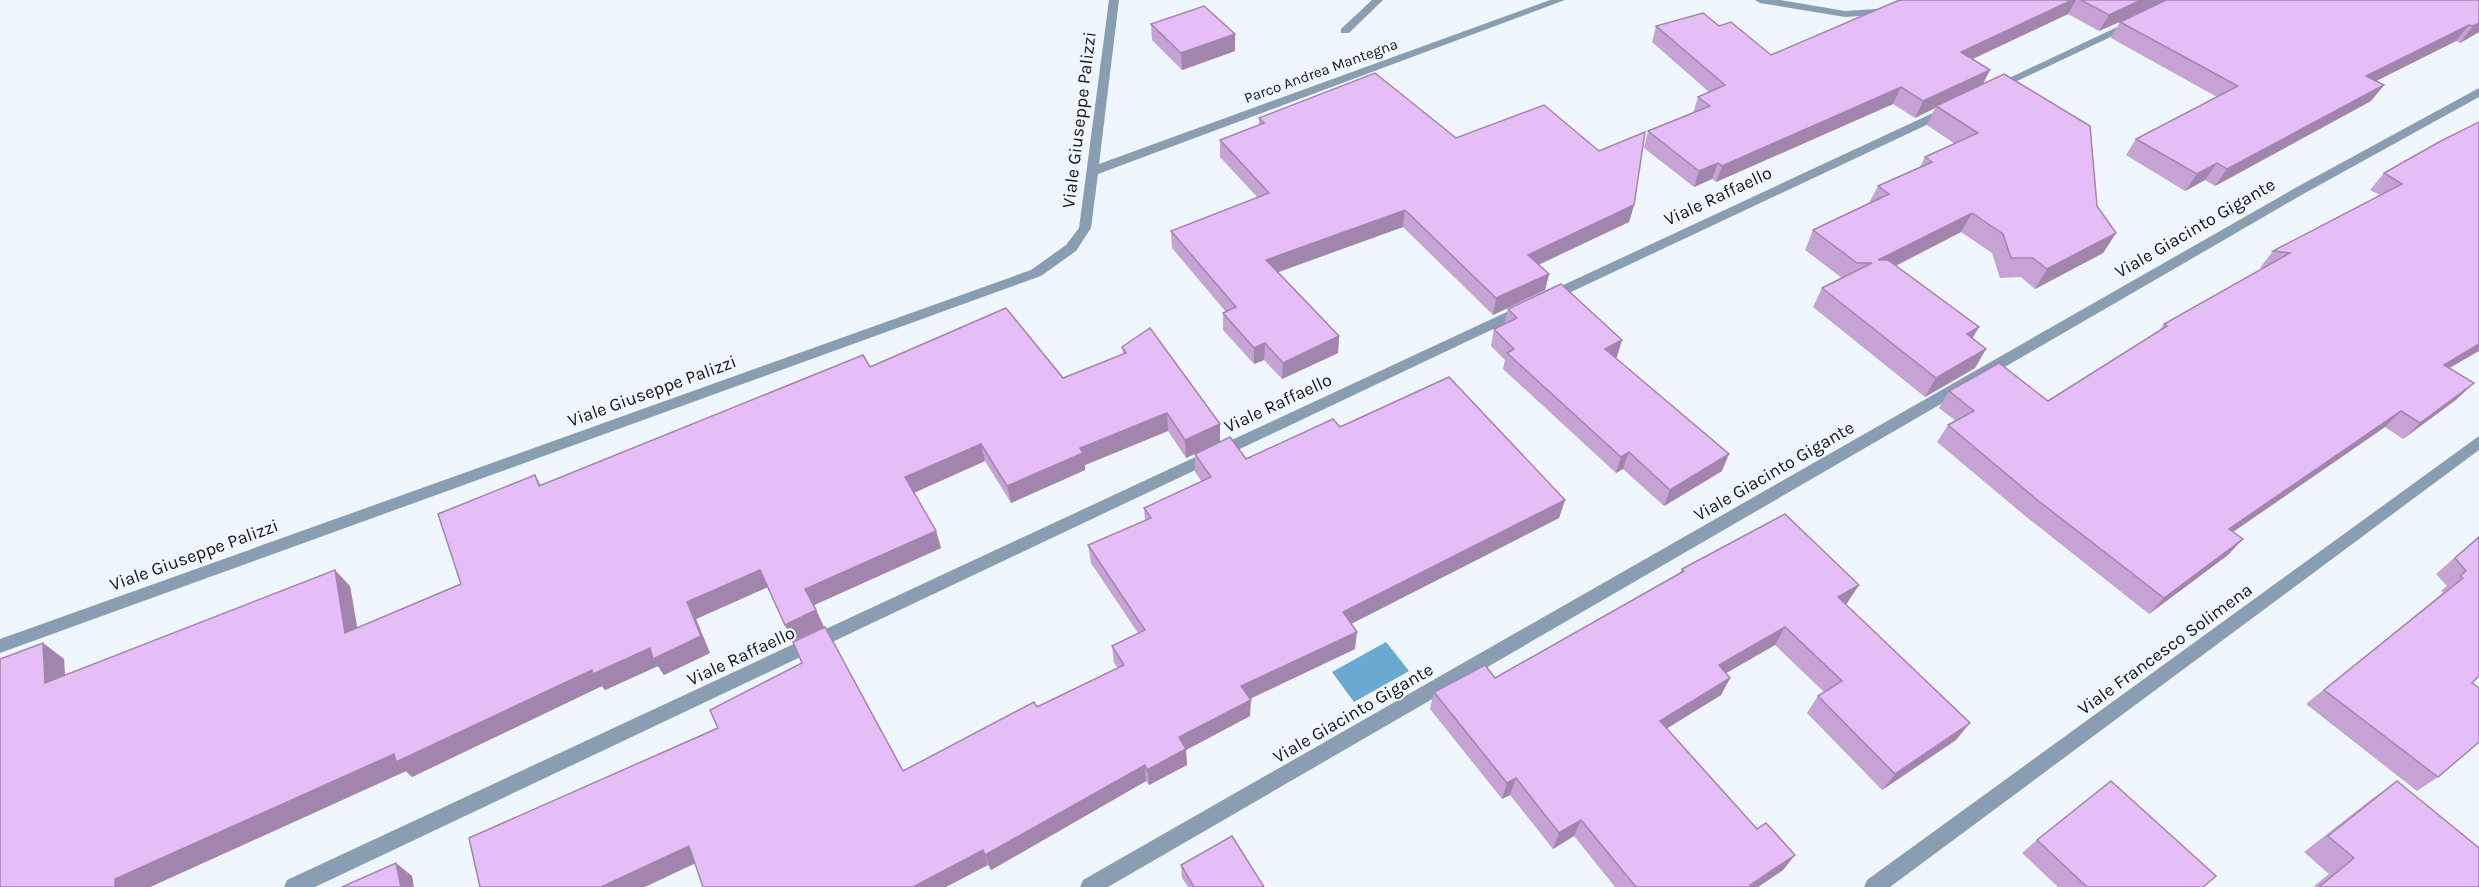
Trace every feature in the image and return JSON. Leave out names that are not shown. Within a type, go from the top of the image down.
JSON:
[{"type":"street","name":"Viale Giuseppe Palizzi","points":[[0,646],[1036,273],[1071,248],[1085,228],[1114,0]]},
{"type":"street","points":[[1346,31],[1378,0]]},
{"type":"street","name":"Parco Andrea Mantegna","points":[[1093,171],[1560,0]]},
{"type":"street","points":[[1760,0],[1845,14],[1907,10]]},
{"type":"street","name":"Viale Raffaello","points":[[294,887],[2148,15]]},
{"type":"street","name":"Viale Giacinto Gigante","points":[[1090,887],[2301,190],[2479,92]]},
{"type":"street","name":"Viale Francesco Solimena","points":[[1874,887],[2479,442]]},
{"type":"water","points":[[1386,642],[1409,671],[1354,702],[1332,672]]},
{"type":"building","points":[[1902,0],[2072,0],[1961,52],[1990,70],[1923,101],[1901,87],[1722,166],[1718,163],[1699,171],[1648,131],[1710,106],[1698,97],[1725,85],[1656,26],[1703,13],[1719,26],[1731,22],[1771,55]]},
{"type":"building","points":[[2081,0],[2141,0],[2109,15]]},
{"type":"building","points":[[2166,0],[2479,0],[2479,23],[2469,25],[2366,76],[2384,85],[2227,169],[2217,163],[2197,174],[2136,139],[2238,86],[2120,22]]},
{"type":"building","points":[[1204,6],[1235,34],[1181,53],[1151,24]]},
{"type":"building","points":[[1375,73],[1456,138],[1544,105],[1599,151],[1645,132],[1634,205],[1528,255],[1549,274],[1496,298],[1405,210],[1266,260],[1339,336],[1283,363],[1265,343],[1254,348],[1223,313],[1236,307],[1171,231],[1269,193],[1220,140],[1264,123],[1259,118]]},
{"type":"building","points":[[2004,74],[2090,126],[2097,206],[2116,233],[2047,269],[2033,258],[2011,258],[2003,234],[1972,213],[1878,260],[1888,260],[1979,327],[1967,334],[1986,349],[1936,378],[1822,288],[1872,263],[1857,263],[1813,230],[1889,194],[1878,186],[1932,162],[1925,157],[1978,133],[1936,106]]},
{"type":"building","points":[[2479,122],[2479,344],[2444,365],[2474,383],[2420,423],[2401,411],[2229,529],[2243,539],[2164,598],[2036,499],[1948,425],[1974,411],[1949,391],[1999,363],[2048,401],[2167,326],[2164,324],[2290,253],[2273,251],[2402,184],[2384,173]]},
{"type":"building","points":[[1561,284],[1622,340],[1605,349],[1729,454],[1670,490],[1629,452],[1621,457],[1507,353],[1514,349],[1494,329],[1517,318],[1508,309]]},
{"type":"building","points":[[1006,308],[1063,378],[1126,353],[1122,347],[1150,328],[1220,424],[1185,440],[1167,413],[1080,448],[1083,453],[1007,486],[981,444],[905,477],[936,531],[805,589],[816,610],[785,625],[760,570],[687,602],[701,636],[653,659],[650,648],[593,674],[592,670],[396,762],[394,754],[115,879],[115,887],[0,887],[0,659],[43,643],[45,683],[335,570],[345,633],[461,584],[438,514],[535,475],[539,486],[863,355],[870,367]]},
{"type":"building","points":[[1449,377],[1565,500],[1343,612],[1357,632],[1241,686],[1251,700],[1179,737],[1186,749],[1147,770],[1145,765],[985,855],[983,850],[913,887],[703,887],[689,846],[601,887],[480,887],[469,838],[718,728],[710,710],[802,663],[793,642],[825,627],[903,771],[1034,702],[1037,707],[1124,665],[1112,646],[1145,630],[1088,545],[1151,518],[1144,508],[1211,477],[1195,454],[1230,437],[1246,459],[1333,419],[1340,427]]},
{"type":"building","points":[[1785,514],[1859,585],[1838,597],[1970,723],[1895,774],[1818,696],[1842,681],[1785,627],[1719,665],[1730,678],[1660,721],[1757,829],[1766,823],[1795,855],[1750,885],[1752,887],[1636,887],[1581,820],[1559,833],[1516,778],[1507,783],[1434,692],[1485,665],[1495,678],[1684,571],[1682,569]]},
{"type":"building","points":[[2479,537],[2479,676],[2472,683],[2479,688],[2479,742],[2438,777],[2324,690],[2463,578],[2460,576],[2466,571],[2455,558]]},
{"type":"building","points":[[2111,781],[2216,876],[2203,887],[2087,887],[2037,840]]},
{"type":"building","points":[[2397,781],[2479,848],[2479,887],[2319,887],[2354,858],[2328,836]]},
{"type":"building","points":[[1232,836],[1264,887],[1194,887],[1181,865]]},
{"type":"building","points":[[396,863],[401,887],[342,887]]}]
